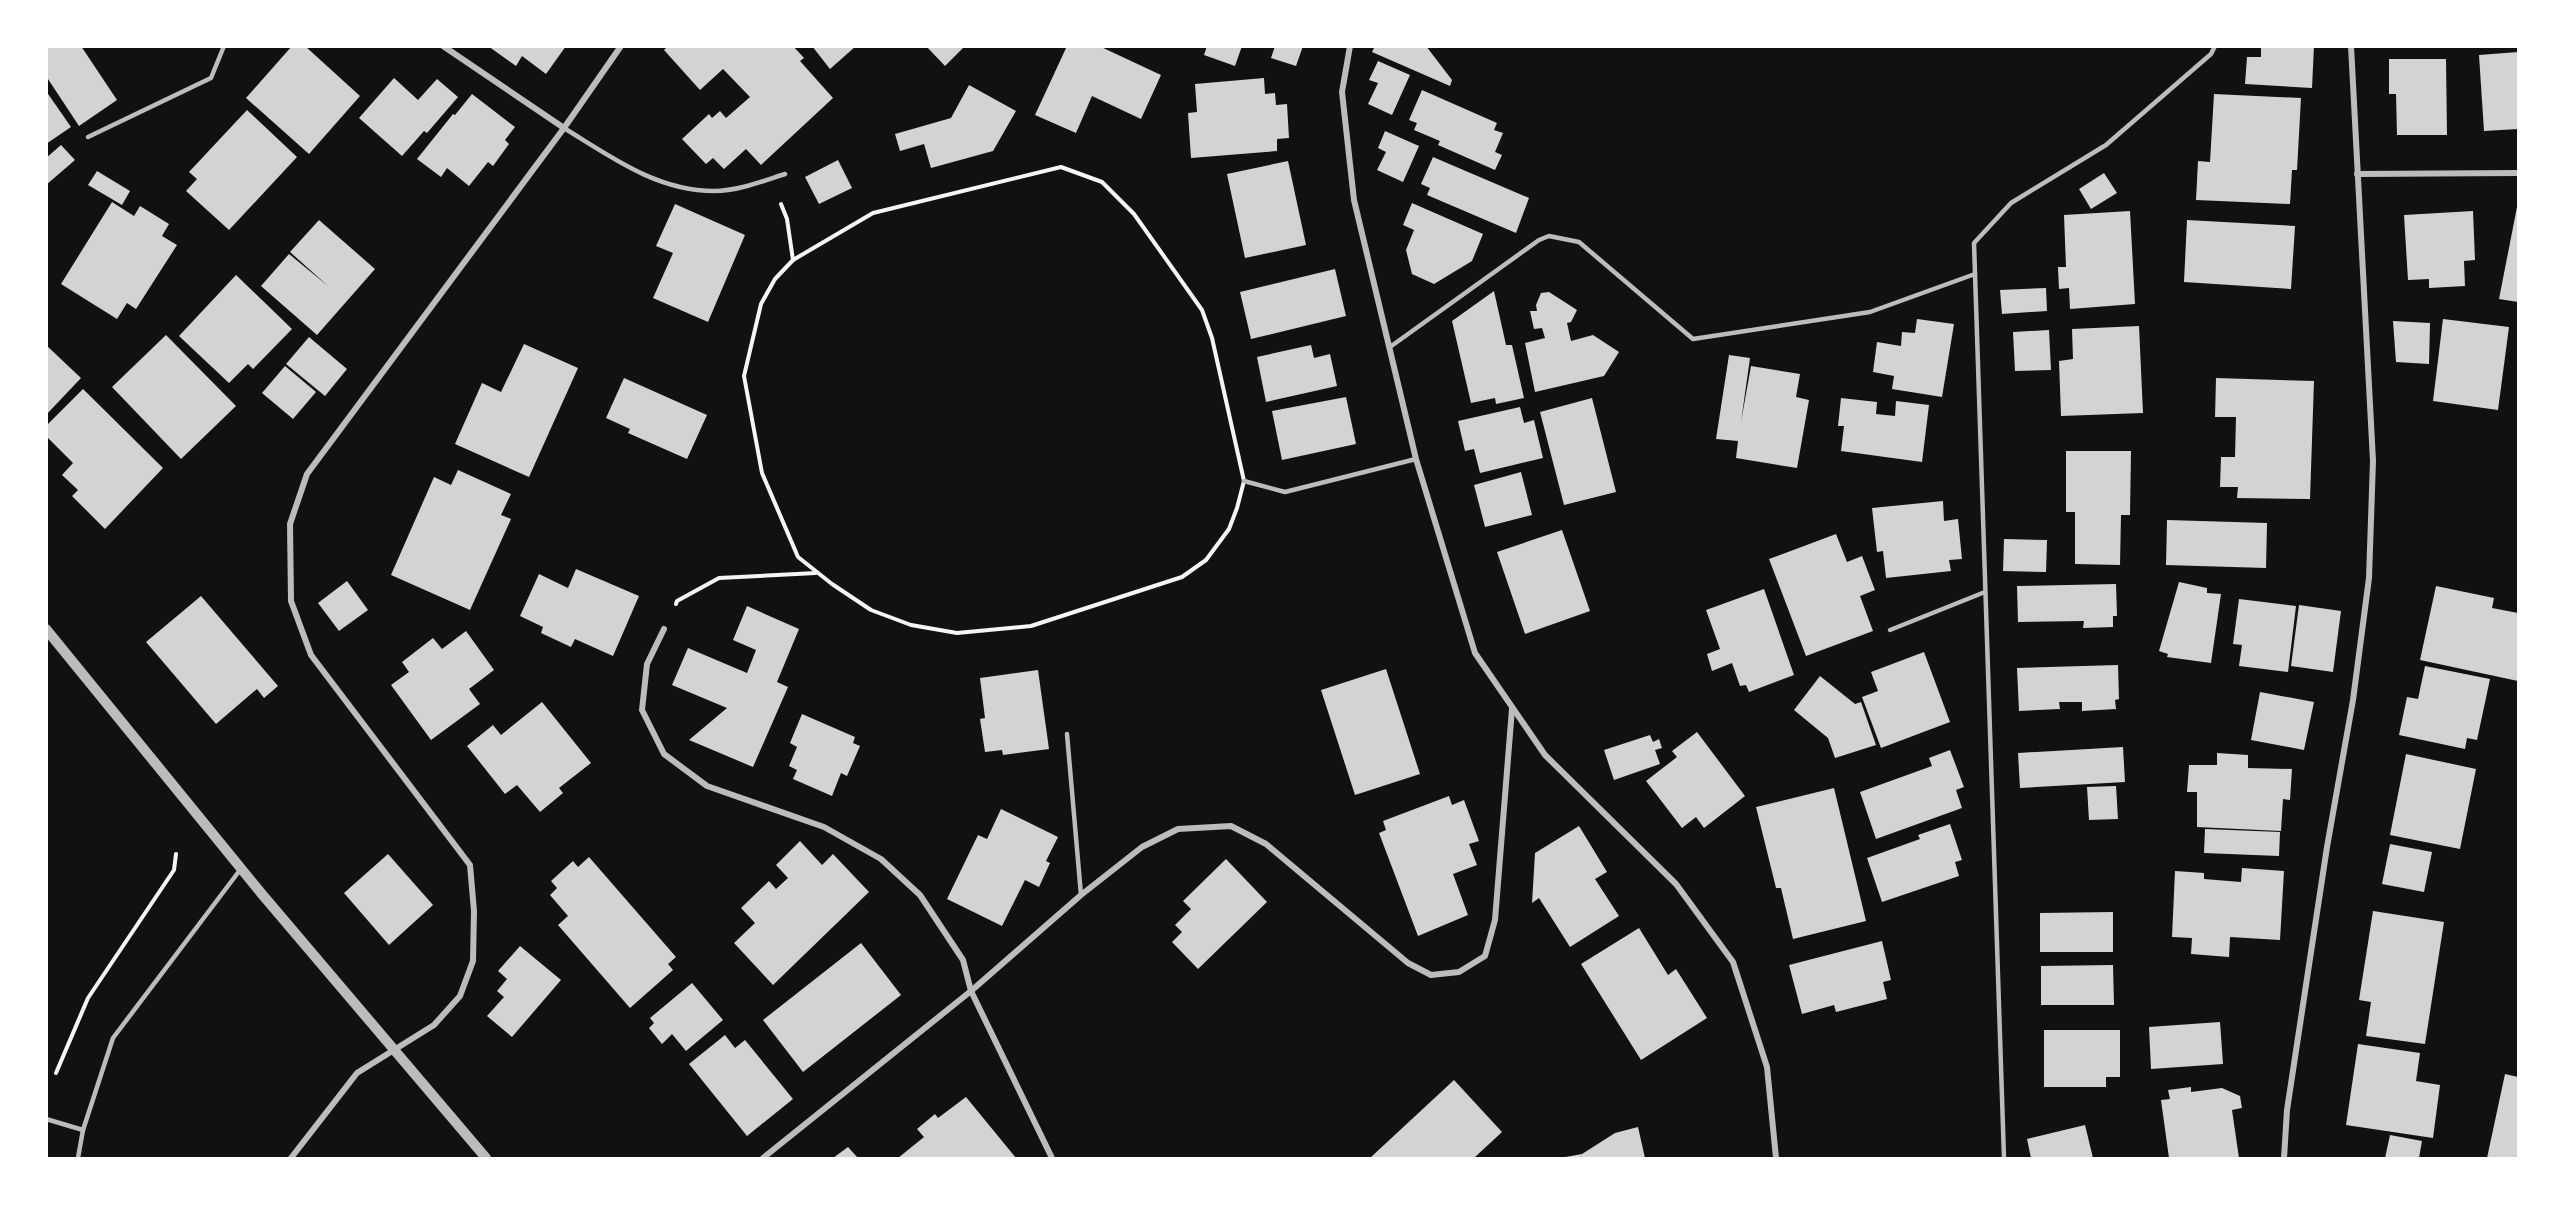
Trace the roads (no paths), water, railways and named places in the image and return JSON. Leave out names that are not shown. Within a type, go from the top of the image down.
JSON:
[{"type":"street","points":[[443,46],[564,128]]},
{"type":"street","points":[[291,1158],[357,1074],[434,1025],[460,996],[473,961],[474,911],[470,865],[311,655],[291,601],[290,524],[307,474],[564,128],[621,46]]},
{"type":"street","points":[[1350,46],[1342,92],[1354,200],[1416,459],[1475,653],[1545,755],[1676,884],[1733,962],[1767,1067],[1776,1158]]},
{"type":"street","points":[[2284,1158],[2289,1099],[2327,847],[2353,700],[2369,578],[2373,461],[2351,46]]},
{"type":"street","points":[[2357,174],[2518,173]]},
{"type":"street","points":[[46,629],[241,869],[486,1158]]},
{"type":"street","points":[[664,629],[647,664],[642,710],[664,754],[707,786],[824,827],[881,860],[920,895],[963,960],[971,991],[1052,1158]]},
{"type":"street","points":[[763,1158],[971,991],[1081,896],[1142,847],[1178,830],[1231,826],[1266,844],[1408,963],[1431,975],[1459,972],[1485,956],[1495,920],[1512,708]]},
{"type":"lane","points":[[88,137],[211,78],[224,46]]},
{"type":"lane","points":[[2004,1158],[1974,243],[2011,203],[2106,146],[2211,54],[2216,46]]},
{"type":"lane","points":[[564,128],[631,170],[672,186],[715,191],[751,185],[786,174]]},
{"type":"lane","points":[[1390,347],[1539,240],[1549,237],[1579,242],[1693,339],[1870,312],[1975,274]]},
{"type":"lane","points":[[1244,481],[1285,492],[1416,459]]},
{"type":"lane","points":[[1890,630],[1985,592]]},
{"type":"lane","points":[[1067,734],[1081,896]]},
{"type":"lane","points":[[78,1158],[83,1130],[113,1038],[241,869]]},
{"type":"lane","points":[[46,1119],[83,1130]]}]
